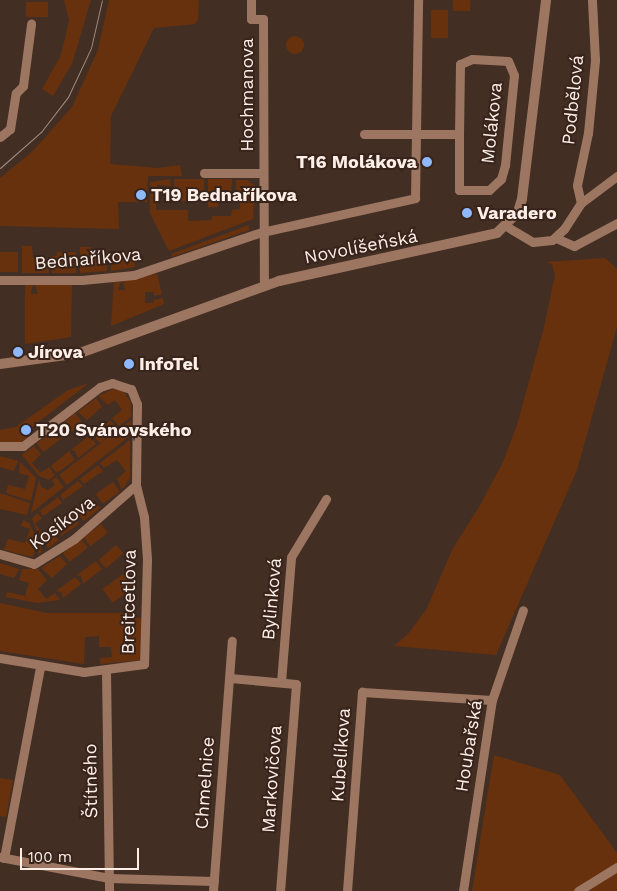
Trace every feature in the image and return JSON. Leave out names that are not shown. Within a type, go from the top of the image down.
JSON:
[{"type":"street","name":"Hochmanova","points":[[251,0],[251,19],[264,19],[262,173],[264,286]]},
{"type":"street","points":[[262,232],[415,198],[418,0]]},
{"type":"street","name":"Novolíšeňská","points":[[0,364],[54,358],[105,346],[264,286],[314,272],[482,238],[506,226],[518,212],[522,199],[546,0]]},
{"type":"street","name":"Podbělová","points":[[582,203],[577,185],[588,133],[595,60],[592,0]]},
{"type":"street","points":[[0,137],[10,129],[16,93],[23,86],[31,24]]},
{"type":"street","name":"Molákova","points":[[472,59],[508,60],[513,70],[513,91],[504,172],[496,186],[484,191],[459,190],[459,134],[460,64],[472,59]]},
{"type":"street","name":"Molákova","points":[[364,134],[459,134]]},
{"type":"street","name":"Hochmanova","points":[[204,173],[262,173]]},
{"type":"street","points":[[556,238],[582,203],[617,176]]},
{"type":"street","points":[[506,226],[533,242],[556,238],[574,246],[617,223]]},
{"type":"street","name":"Bednaříkova","points":[[0,280],[82,280],[134,275],[262,232]]},
{"type":"street","name":"Breitcetlova","points":[[0,446],[23,446],[106,385],[124,385],[136,396],[136,485],[142,508],[147,546],[146,655],[144,664],[139,667],[84,672],[40,667],[0,658]]},
{"type":"street","name":"Kosíkova","points":[[0,554],[34,564],[74,539],[136,485]]},
{"type":"street","name":"Bylinková","points":[[281,682],[290,556],[326,498]]},
{"type":"street","name":"Houbařská","points":[[463,891],[492,700],[523,610]]},
{"type":"street","name":"Chmelnice","points":[[213,891],[232,641]]},
{"type":"street","points":[[40,667],[2,858],[109,878],[214,881]]},
{"type":"street","name":"Štítného","points":[[106,671],[109,891]]},
{"type":"street","points":[[230,678],[281,682]]},
{"type":"street","name":"Markovičova","points":[[280,891],[296,684],[281,682]]},
{"type":"street","name":"Kubelíkova","points":[[347,891],[362,692],[492,700]]},
{"type":"street","points":[[578,891],[617,867]]},
{"type":"shaded area","points":[[64,0],[91,0],[72,64],[53,96],[42,89],[60,57],[65,39],[69,20]]},
{"type":"shaded area","points":[[109,0],[199,0],[198,20],[195,24],[154,28],[111,116],[110,164],[158,168],[180,165],[182,176],[148,176],[147,202],[118,202],[119,229],[0,226],[0,178],[32,152],[72,107],[98,50]]},
{"type":"shaded area","points":[[453,0],[470,0],[470,11],[453,11]]},
{"type":"shaded area","points":[[26,2],[48,2],[48,17],[26,17]]},
{"type":"shaded area","points":[[431,10],[448,10],[448,38],[431,38]]},
{"type":"shaded area","points":[[295,36],[301,39],[304,45],[301,51],[295,54],[289,51],[286,45],[289,39]]},
{"type":"shaded area","points":[[170,179],[171,186],[157,185],[156,210],[188,210],[188,221],[212,220],[212,216],[231,216],[232,210],[240,209],[240,197],[236,197],[236,180],[247,180],[255,186],[253,219],[169,251],[150,213],[150,182]]},
{"type":"shaded area","points":[[174,179],[204,179],[204,201],[174,201]]},
{"type":"shaded area","points":[[208,179],[232,179],[231,195],[218,194],[218,207],[208,207]]},
{"type":"shaded area","points":[[249,225],[249,230],[172,257],[171,254]]},
{"type":"shaded area","points":[[22,246],[32,246],[33,258],[49,258],[49,273],[22,273]]},
{"type":"shaded area","points":[[80,247],[91,247],[91,258],[107,258],[107,271],[80,273]]},
{"type":"shaded area","points":[[0,252],[18,252],[18,272],[0,272]]},
{"type":"shaded area","points":[[57,252],[76,252],[76,273],[52,273],[52,256],[57,256]]},
{"type":"shaded area","points":[[115,252],[135,252],[135,267],[111,271],[111,257],[115,257]]},
{"type":"shaded area","points":[[605,258],[617,269],[617,327],[577,470],[496,655],[394,646],[407,635],[426,610],[453,548],[479,507],[503,462],[517,425],[544,327],[555,275],[552,264],[546,262]]},
{"type":"shaded area","points":[[157,274],[162,294],[154,296],[154,292],[145,292],[145,303],[154,303],[154,300],[163,298],[164,304],[111,326],[114,282],[121,281],[118,290],[125,290],[123,281]]},
{"type":"shaded area","points":[[25,284],[33,284],[31,294],[38,294],[35,284],[72,284],[71,337],[25,344]]},
{"type":"shaded area","points":[[89,383],[32,427],[29,424],[22,429],[27,438],[22,442],[0,442],[0,430],[16,427],[68,390]]},
{"type":"shaded area","points":[[113,389],[123,391],[131,402],[131,417],[119,426],[112,418],[122,410],[115,400],[108,405],[98,396]]},
{"type":"shaded area","points":[[96,398],[102,407],[87,420],[78,412]]},
{"type":"shaded area","points":[[75,413],[82,422],[67,436],[57,428]]},
{"type":"shaded area","points":[[110,420],[117,428],[100,443],[93,435]]},
{"type":"shaded area","points":[[131,420],[131,435],[67,485],[59,475]]},
{"type":"shaded area","points":[[54,430],[61,439],[43,452],[37,444]]},
{"type":"shaded area","points":[[90,435],[96,444],[78,458],[75,451],[71,450]]},
{"type":"shaded area","points":[[130,440],[130,478],[122,490],[117,479],[126,471],[117,460],[104,468],[100,463]]},
{"type":"shaded area","points":[[34,446],[41,454],[32,463],[40,473],[49,467],[55,475],[49,480],[39,476],[22,455]]},
{"type":"shaded area","points":[[69,451],[75,460],[57,473],[51,466]]},
{"type":"shaded area","points":[[0,456],[18,461],[14,471],[0,467]]},
{"type":"shaded area","points":[[20,462],[36,478],[31,501],[6,493],[8,485],[25,489],[29,476],[19,473]]},
{"type":"shaded area","points":[[98,465],[103,471],[84,484],[80,479]]},
{"type":"shaded area","points":[[56,477],[64,487],[31,513],[39,479],[41,487],[48,490],[55,485],[52,480]]},
{"type":"shaded area","points":[[78,481],[83,486],[63,500],[60,495]]},
{"type":"shaded area","points":[[113,482],[120,492],[103,504],[96,494]]},
{"type":"shaded area","points":[[0,493],[30,503],[27,515],[0,509]]},
{"type":"shaded area","points":[[58,497],[62,503],[43,516],[40,511]]},
{"type":"shaded area","points":[[92,498],[100,508],[84,521],[76,511]]},
{"type":"shaded area","points":[[37,513],[42,518],[35,524],[44,535],[51,530],[59,540],[48,548],[45,544],[40,548],[42,552],[38,554],[40,538],[32,519]]},
{"type":"shaded area","points":[[72,514],[79,524],[62,536],[55,526]]},
{"type":"shaded area","points":[[23,520],[29,523],[37,538],[33,557],[4,550],[8,539],[25,543],[30,529],[21,526]]},
{"type":"shaded area","points":[[101,524],[108,533],[90,546],[84,538]]},
{"type":"shaded area","points":[[81,539],[88,548],[70,562],[63,553]]},
{"type":"shaded area","points":[[116,545],[123,553],[106,568],[99,560]]},
{"type":"shaded area","points":[[60,556],[67,564],[52,578],[41,568]]},
{"type":"shaded area","points":[[96,561],[102,569],[83,584],[81,576],[77,575]]},
{"type":"shaded area","points":[[0,563],[19,569],[14,578],[0,574]]},
{"type":"shaded area","points":[[22,569],[38,569],[47,580],[38,589],[46,599],[55,593],[60,600],[37,603],[6,597],[7,592],[25,596],[29,583],[19,580]]},
{"type":"shaded area","points":[[126,572],[136,586],[113,603],[103,589]]},
{"type":"shaded area","points":[[75,577],[81,584],[63,598],[61,592],[56,591]]},
{"type":"shaded area","points":[[0,603],[47,613],[131,613],[132,618],[144,618],[141,660],[100,664],[100,658],[112,657],[111,647],[99,647],[99,636],[85,637],[84,664],[0,651]]},
{"type":"shaded area","points":[[494,755],[560,775],[617,853],[617,891],[472,891]]},
{"type":"shaded area","points":[[0,778],[13,780],[6,817],[0,816]]},
{"type":"tram line","points":[[0,168],[41,132],[68,97],[91,48],[102,0]]},
{"type":"place","name":"T16 Molákova","points":[[427,162]]},
{"type":"place","name":"T19 Bednaříkova","points":[[141,195]]},
{"type":"place","name":"Varadero","points":[[467,213]]},
{"type":"place","name":"Jírova","points":[[18,352]]},
{"type":"place","name":"InfoTel","points":[[129,364]]},
{"type":"place","name":"T20 Svánovského","points":[[26,430]]}]
